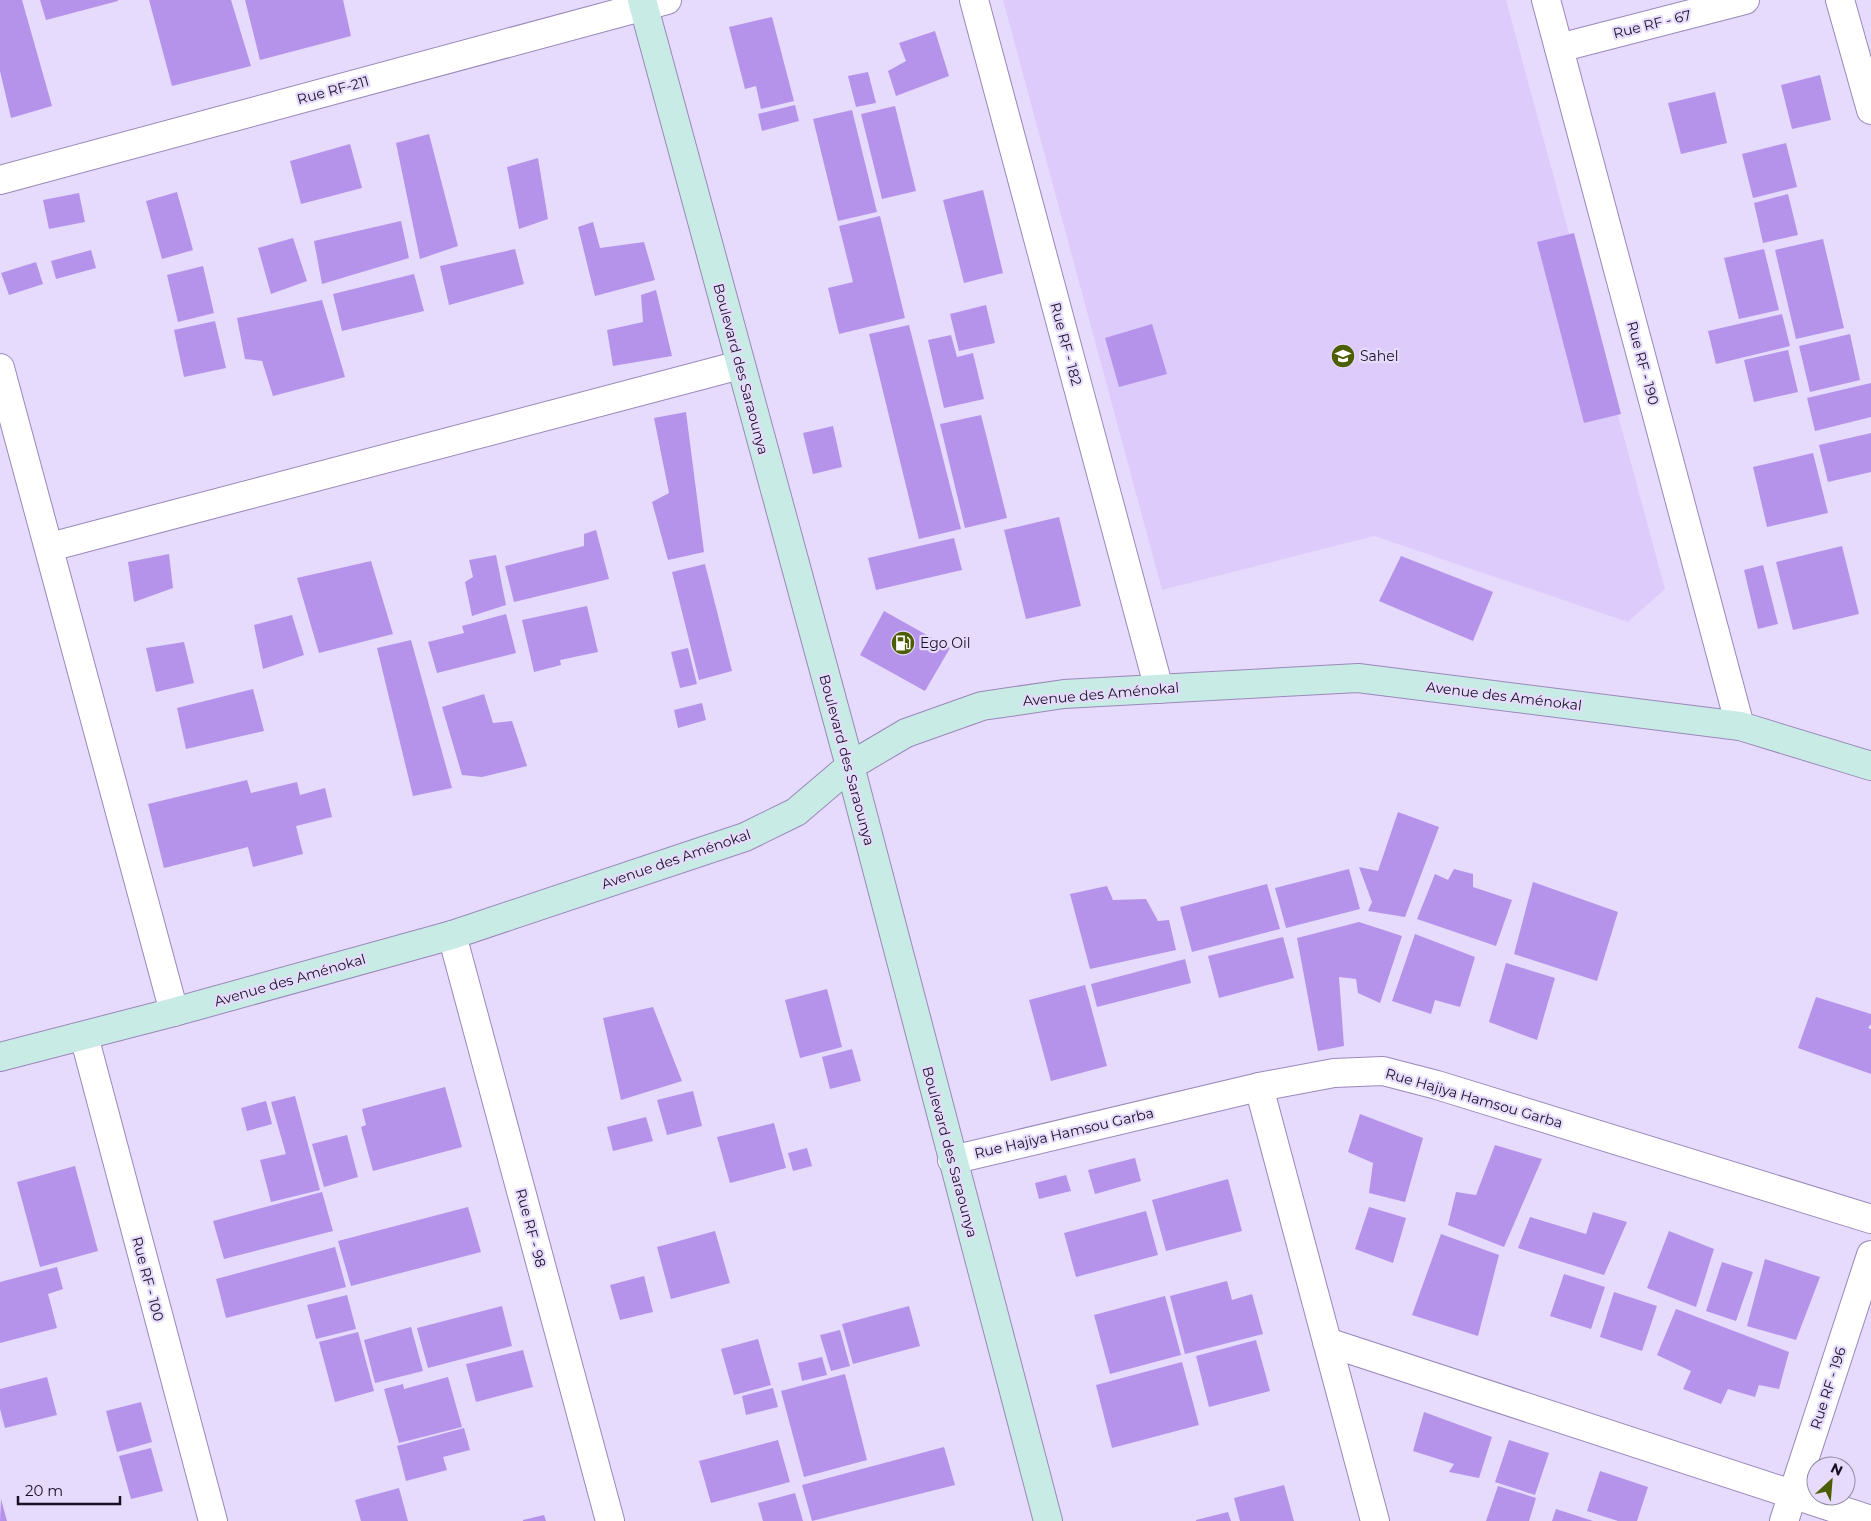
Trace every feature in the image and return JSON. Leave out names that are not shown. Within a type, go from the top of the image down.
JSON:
[{"type":"main road","name":"Boulevard des Saraounya","points":[[651,2],[740,365],[850,766],[1048,1521]]},
{"type":"main road","name":"Avenue des Aménokal","points":[[0,1057],[174,1012],[452,934],[745,837],[796,812],[850,766],[906,733],[982,706],[1064,694],[1358,678],[1740,726],[1871,766]]},
{"type":"street","name":"Rue RF - 182","points":[[974,0],[1159,689]]},
{"type":"street","name":"Rue RF - 190","points":[[1546,0],[1740,726]]},
{"type":"street","name":"Rue RF - 67","points":[[1559,48],[1745,0]]},
{"type":"street","points":[[1840,0],[1871,110]]},
{"type":"street","name":"Rue RF-211","points":[[0,180],[651,2]]},
{"type":"street","points":[[50,547],[740,365]]},
{"type":"street","points":[[0,368],[50,547],[174,1012]]},
{"type":"street","name":"Rue RF - 98","points":[[452,934],[610,1521]]},
{"type":"street","name":"Rue RF - 100","points":[[84,1036],[213,1521]]},
{"type":"street","name":"Rue Hajiya Hamsou Garba","points":[[952,1160],[1259,1087],[1334,1072],[1383,1071],[1437,1085],[1871,1219]]},
{"type":"street","points":[[1259,1087],[1375,1521]]},
{"type":"street","name":"Rue RF - 196","points":[[1784,1521],[1871,1255]]},
{"type":"street","points":[[1327,1342],[1871,1520]]},
{"type":"shaded area","points":[[1003,0],[1506,0],[1665,589],[1628,622],[1374,536],[1162,590]]},
{"type":"building","points":[[0,0],[22,0],[52,106],[11,118],[0,71]]},
{"type":"building","points":[[40,0],[118,0],[118,1],[46,20]]},
{"type":"building","points":[[149,0],[231,0],[251,66],[172,86]]},
{"type":"building","points":[[245,0],[343,0],[351,36],[260,60]]},
{"type":"building","points":[[772,17],[794,101],[761,109],[756,86],[745,89],[729,27]]},
{"type":"building","points":[[935,31],[949,76],[896,96],[888,71],[906,61],[899,43]]},
{"type":"building","points":[[868,72],[876,103],[856,107],[848,76]]},
{"type":"building","points":[[1820,75],[1831,120],[1792,129],[1781,85]]},
{"type":"building","points":[[1715,92],[1727,143],[1681,154],[1668,103]]},
{"type":"building","points":[[795,105],[799,121],[762,131],[758,114]]},
{"type":"building","points":[[895,106],[916,191],[882,199],[861,114]]},
{"type":"building","points":[[852,110],[877,212],[838,221],[813,119]]},
{"type":"building","points":[[429,134],[458,246],[420,259],[396,143]]},
{"type":"building","points":[[1786,143],[1797,187],[1753,198],[1742,154]]},
{"type":"building","points":[[350,144],[362,188],[301,204],[290,161]]},
{"type":"building","points":[[538,158],[548,219],[519,229],[507,167]]},
{"type":"building","points":[[983,190],[1003,273],[964,283],[943,200]]},
{"type":"building","points":[[177,192],[193,250],[162,259],[146,201]]},
{"type":"building","points":[[79,193],[85,222],[49,229],[43,200]]},
{"type":"building","points":[[1788,194],[1798,235],[1763,243],[1754,203]]},
{"type":"building","points":[[880,216],[905,318],[839,334],[828,288],[853,282],[839,226]]},
{"type":"building","points":[[401,221],[409,258],[322,284],[314,241]]},
{"type":"building","points":[[593,222],[600,248],[644,242],[655,280],[595,296],[578,227]]},
{"type":"building","points":[[1574,233],[1621,414],[1584,423],[1537,242]]},
{"type":"building","points":[[293,238],[307,281],[271,294],[258,248]]},
{"type":"building","points":[[1823,239],[1844,328],[1796,339],[1775,250]]},
{"type":"building","points":[[515,249],[524,284],[449,305],[440,266]]},
{"type":"building","points":[[1764,249],[1779,310],[1739,319],[1724,258]]},
{"type":"building","points":[[91,250],[96,268],[56,279],[51,261]]},
{"type":"building","points":[[36,262],[43,284],[9,295],[1,273]]},
{"type":"building","points":[[203,266],[214,313],[178,322],[167,275]]},
{"type":"building","points":[[414,274],[424,311],[342,331],[333,294]]},
{"type":"building","points":[[656,290],[672,356],[613,366],[607,330],[643,322],[641,295]]},
{"type":"building","points":[[322,300],[345,377],[273,396],[262,361],[245,359],[237,318]]},
{"type":"building","points":[[986,305],[995,343],[959,351],[950,314]]},
{"type":"building","points":[[1782,314],[1790,346],[1716,364],[1708,331]]},
{"type":"building","points":[[215,321],[226,368],[184,377],[174,330]]},
{"type":"building","points":[[1152,324],[1167,374],[1119,387],[1105,338]]},
{"type":"building","points":[[909,325],[961,529],[919,539],[869,334]]},
{"type":"building","points":[[1850,334],[1860,380],[1810,392],[1799,346]]},
{"type":"building","points":[[951,335],[957,357],[973,353],[984,399],[944,408],[928,340]]},
{"type":"building","points":[[1788,350],[1798,392],[1754,402],[1744,360]]},
{"type":"building","points":[[1871,383],[1871,417],[1815,431],[1807,398]]},
{"type":"building","points":[[686,412],[704,552],[668,560],[652,502],[669,493],[654,418]]},
{"type":"building","points":[[981,415],[1007,518],[965,528],[940,424]]},
{"type":"building","points":[[833,426],[842,467],[813,474],[803,433]]},
{"type":"building","points":[[1871,433],[1871,472],[1828,482],[1819,445]]},
{"type":"building","points":[[1813,453],[1828,513],[1767,527],[1753,467]]},
{"type":"building","points":[[1059,517],[1081,606],[1026,619],[1004,530]]},
{"type":"building","points":[[596,530],[609,579],[514,602],[505,566],[584,546],[584,534]]},
{"type":"building","points":[[954,538],[962,570],[876,590],[868,558]]},
{"type":"building","points":[[1842,546],[1859,614],[1793,630],[1776,562]]},
{"type":"building","points":[[169,554],[173,588],[134,602],[128,562]]},
{"type":"building","points":[[496,555],[506,605],[472,616],[465,582],[473,577],[469,560]]},
{"type":"building","points":[[1401,556],[1493,592],[1473,641],[1379,601]]},
{"type":"building","points":[[371,561],[393,634],[319,653],[297,578]]},
{"type":"building","points":[[705,564],[732,671],[699,680],[672,572]]},
{"type":"building","points":[[1763,565],[1778,624],[1758,629],[1744,570]]},
{"type":"building","points":[[587,606],[598,652],[560,660],[561,665],[534,672],[522,620]]},
{"type":"building","points":[[884,611],[950,648],[925,691],[860,655]]},
{"type":"building","points":[[506,614],[516,653],[437,673],[428,642],[464,633],[462,626]]},
{"type":"building","points":[[292,615],[304,655],[263,669],[254,625]]},
{"type":"building","points":[[411,640],[452,788],[413,796],[377,648]]},
{"type":"building","points":[[184,642],[194,683],[156,692],[146,648]]},
{"type":"building","points":[[688,648],[697,684],[680,688],[671,652]]},
{"type":"building","points":[[253,689],[264,731],[186,749],[177,708]]},
{"type":"building","points":[[484,694],[493,723],[512,721],[527,766],[482,777],[462,775],[442,707]]},
{"type":"building","points":[[702,703],[706,720],[678,728],[674,710]]},
{"type":"building","points":[[247,780],[251,793],[297,782],[300,795],[325,788],[332,817],[296,826],[303,854],[253,867],[248,847],[164,868],[148,804]]},
{"type":"building","points":[[1398,812],[1439,827],[1405,917],[1368,911],[1372,902],[1359,867],[1378,871]]},
{"type":"building","points":[[1349,869],[1360,909],[1286,928],[1275,888]]},
{"type":"building","points":[[1454,869],[1473,874],[1473,887],[1512,900],[1496,946],[1417,919],[1435,874],[1448,880]]},
{"type":"building","points":[[1533,882],[1618,912],[1597,981],[1514,954]]},
{"type":"building","points":[[1267,884],[1280,929],[1192,952],[1180,907]]},
{"type":"building","points":[[1107,886],[1113,900],[1146,899],[1158,921],[1169,920],[1176,950],[1090,969],[1070,894]]},
{"type":"building","points":[[1359,922],[1402,936],[1380,1003],[1358,993],[1356,979],[1339,977],[1344,1046],[1318,1051],[1297,938]]},
{"type":"building","points":[[1415,934],[1475,957],[1460,1007],[1435,1000],[1431,1014],[1392,1001]]},
{"type":"building","points":[[1283,937],[1294,978],[1219,998],[1208,956]]},
{"type":"building","points":[[1185,959],[1191,983],[1097,1007],[1091,984]]},
{"type":"building","points":[[1506,963],[1555,978],[1537,1040],[1489,1022]]},
{"type":"building","points":[[1085,985],[1107,1066],[1051,1081],[1029,1000]]},
{"type":"building","points":[[827,989],[842,1047],[800,1058],[785,1000]]},
{"type":"building","points":[[1816,997],[1871,1014],[1871,1024],[1868,1028],[1871,1029],[1871,1074],[1798,1048]]},
{"type":"building","points":[[653,1007],[682,1081],[621,1100],[603,1018]]},
{"type":"building","points":[[852,1049],[861,1081],[830,1089],[822,1057]]},
{"type":"building","points":[[445,1087],[462,1147],[373,1171],[361,1127],[366,1125],[362,1109]]},
{"type":"building","points":[[693,1091],[702,1126],[667,1135],[657,1100]]},
{"type":"building","points":[[295,1096],[320,1190],[271,1202],[260,1160],[286,1154],[271,1102]]},
{"type":"building","points":[[266,1101],[272,1124],[247,1131],[241,1108]]},
{"type":"building","points":[[1360,1114],[1423,1138],[1405,1202],[1369,1193],[1373,1163],[1348,1152]]},
{"type":"building","points":[[646,1117],[653,1141],[613,1151],[607,1127]]},
{"type":"building","points":[[774,1123],[786,1168],[730,1183],[717,1137]]},
{"type":"building","points":[[347,1135],[358,1177],[324,1187],[312,1144]]},
{"type":"building","points":[[1495,1145],[1542,1159],[1504,1247],[1448,1225],[1456,1192],[1476,1195]]},
{"type":"building","points":[[807,1148],[812,1166],[793,1171],[788,1153]]},
{"type":"building","points":[[1135,1158],[1141,1181],[1095,1194],[1088,1170]]},
{"type":"building","points":[[75,1166],[98,1251],[40,1267],[17,1182]]},
{"type":"building","points":[[1066,1175],[1071,1191],[1039,1199],[1035,1183]]},
{"type":"building","points":[[1228,1179],[1242,1231],[1166,1251],[1152,1200]]},
{"type":"building","points":[[322,1192],[333,1231],[224,1259],[213,1221]]},
{"type":"building","points":[[468,1207],[481,1252],[351,1286],[338,1241]]},
{"type":"building","points":[[1369,1207],[1406,1218],[1393,1263],[1355,1249]]},
{"type":"building","points":[[1146,1211],[1158,1255],[1076,1277],[1064,1233]]},
{"type":"building","points":[[1593,1212],[1627,1222],[1604,1275],[1518,1248],[1530,1217],[1586,1234]]},
{"type":"building","points":[[715,1231],[730,1283],[671,1299],[657,1247]]},
{"type":"building","points":[[1669,1231],[1714,1249],[1696,1307],[1647,1288]]},
{"type":"building","points":[[1441,1234],[1499,1255],[1478,1336],[1412,1315]]},
{"type":"building","points":[[335,1247],[346,1287],[226,1318],[216,1279]]},
{"type":"building","points":[[1765,1259],[1820,1277],[1796,1340],[1747,1326]]},
{"type":"building","points":[[1722,1262],[1753,1272],[1736,1321],[1706,1311]]},
{"type":"building","points":[[57,1267],[63,1289],[48,1294],[57,1328],[0,1343],[0,1282]]},
{"type":"building","points":[[1564,1274],[1605,1287],[1591,1329],[1550,1316]]},
{"type":"building","points":[[644,1276],[653,1312],[620,1320],[610,1285]]},
{"type":"building","points":[[1227,1281],[1232,1300],[1252,1294],[1263,1334],[1185,1354],[1170,1296]]},
{"type":"building","points":[[1614,1292],[1657,1306],[1642,1351],[1600,1337]]},
{"type":"building","points":[[347,1295],[356,1329],[316,1339],[307,1305]]},
{"type":"building","points":[[1165,1296],[1181,1355],[1110,1374],[1094,1315]]},
{"type":"building","points":[[502,1306],[512,1346],[428,1368],[417,1328]]},
{"type":"building","points":[[909,1306],[920,1346],[853,1364],[842,1324]]},
{"type":"building","points":[[1676,1309],[1789,1352],[1779,1389],[1759,1385],[1755,1397],[1728,1389],[1721,1404],[1683,1389],[1691,1371],[1657,1355]]},
{"type":"building","points":[[411,1327],[423,1371],[375,1383],[364,1340]]},
{"type":"building","points":[[840,1330],[850,1366],[831,1371],[820,1335]]},
{"type":"building","points":[[358,1332],[374,1391],[335,1402],[319,1342]]},
{"type":"building","points":[[758,1339],[771,1385],[734,1395],[721,1349]]},
{"type":"building","points":[[1256,1340],[1270,1391],[1209,1407],[1196,1356]]},
{"type":"building","points":[[523,1350],[533,1387],[476,1402],[466,1364]]},
{"type":"building","points":[[822,1357],[827,1375],[802,1381],[798,1363]]},
{"type":"building","points":[[1182,1362],[1199,1425],[1112,1448],[1096,1385]]},
{"type":"building","points":[[845,1374],[867,1460],[804,1477],[781,1391]]},
{"type":"building","points":[[47,1377],[57,1415],[5,1428],[0,1409],[0,1389]]},
{"type":"building","points":[[448,1377],[462,1427],[399,1443],[384,1389],[403,1384],[404,1389]]},
{"type":"building","points":[[773,1388],[778,1407],[746,1415],[742,1396]]},
{"type":"building","points":[[141,1402],[152,1442],[117,1452],[106,1411]]},
{"type":"building","points":[[1424,1412],[1492,1437],[1479,1478],[1449,1472],[1454,1464],[1413,1451]]},
{"type":"building","points":[[464,1428],[470,1450],[443,1457],[447,1470],[406,1481],[397,1446]]},
{"type":"building","points":[[778,1440],[790,1482],[711,1503],[699,1461]]},
{"type":"building","points":[[1509,1440],[1549,1453],[1535,1495],[1495,1482]]},
{"type":"building","points":[[944,1447],[955,1485],[812,1521],[802,1485]]},
{"type":"building","points":[[151,1448],[163,1491],[131,1499],[119,1456]]},
{"type":"building","points":[[1600,1471],[1648,1487],[1637,1521],[1618,1521],[1587,1511]]},
{"type":"building","points":[[1284,1485],[1294,1521],[1240,1521],[1234,1498]]},
{"type":"building","points":[[1498,1486],[1536,1498],[1529,1521],[1486,1521]]},
{"type":"building","points":[[399,1488],[408,1521],[361,1521],[355,1500]]},
{"type":"building","points":[[795,1493],[803,1521],[763,1521],[758,1503]]},
{"type":"building","points":[[1,1499],[7,1521],[0,1521]]},
{"type":"building","points":[[1556,1509],[1593,1521],[1552,1521]]},
{"type":"building","points":[[1228,1512],[1231,1521],[1196,1521],[1196,1520]]},
{"type":"building","points":[[544,1515],[546,1521],[523,1521],[523,1520]]},
{"type":"place","name":"Sahel","points":[[1343,356]]},
{"type":"place","name":"Ego Oil","points":[[903,643]]}]
